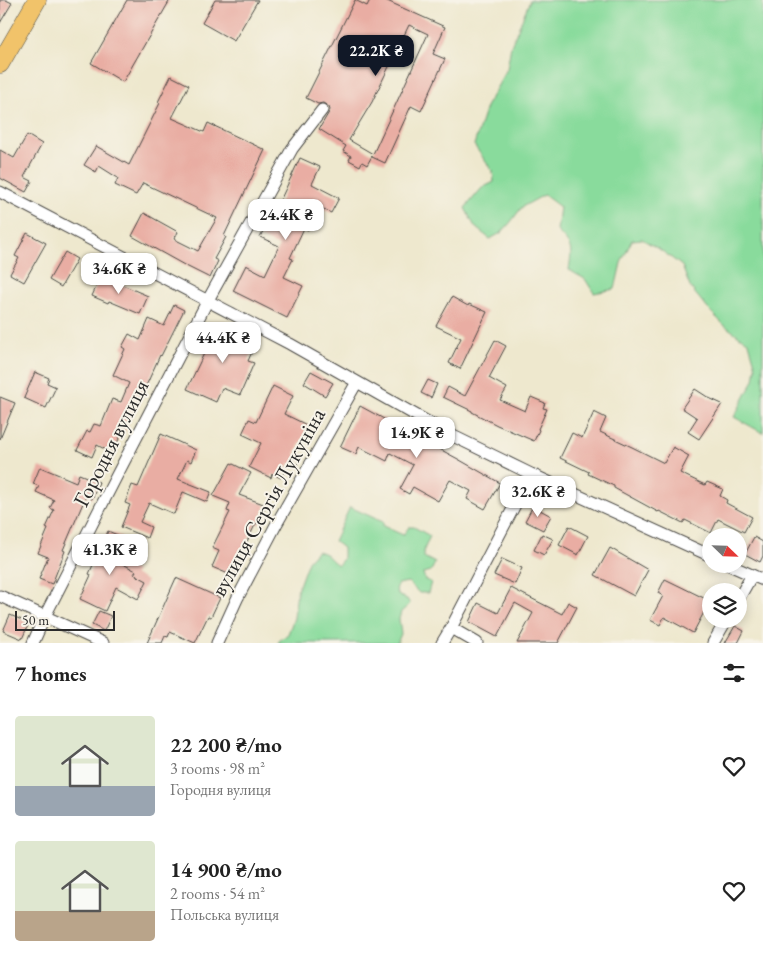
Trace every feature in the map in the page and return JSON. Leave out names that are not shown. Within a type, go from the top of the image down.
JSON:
[{"type":"main road","points":[[0,64],[37,0]]},
{"type":"street","name":"Городня вулиця","points":[[33,643],[45,616],[208,300],[292,149],[322,110]]},
{"type":"street","points":[[0,192],[290,344],[449,434],[531,474],[702,552]]},
{"type":"street","name":"вулиця Сергія Лукуніна","points":[[217,643],[276,523],[357,382]]},
{"type":"street","points":[[442,643],[531,474]]},
{"type":"street","points":[[747,573],[763,580]]},
{"type":"street","points":[[747,584],[752,575]]},
{"type":"street","points":[[0,596],[103,643]]},
{"type":"street","points":[[451,628],[477,643]]},
{"type":"street","points":[[713,643],[722,628]]},
{"type":"green space","points":[[530,0],[763,0],[763,433],[734,417],[754,380],[756,367],[749,343],[724,325],[708,309],[690,287],[682,266],[665,253],[642,239],[632,240],[621,263],[615,289],[594,293],[585,279],[569,270],[570,248],[557,231],[560,207],[544,195],[522,207],[501,233],[490,239],[475,227],[465,208],[482,188],[494,182],[493,172],[474,145],[486,107],[507,69],[511,46]]},
{"type":"green space","points":[[350,507],[383,522],[383,526],[403,535],[409,527],[414,527],[430,536],[423,552],[424,557],[435,563],[431,571],[423,573],[425,580],[431,582],[428,593],[419,593],[408,582],[398,584],[396,590],[399,596],[407,599],[410,604],[401,612],[399,619],[401,634],[397,643],[278,643],[288,634],[294,618],[297,591],[308,561],[317,551],[326,555],[338,565],[343,559],[343,548],[334,541]]},
{"type":"building","points":[[0,0],[12,3],[0,23]]},
{"type":"building","points":[[127,0],[170,0],[123,82],[91,63]]},
{"type":"building","points":[[215,0],[258,0],[234,41],[202,23]]},
{"type":"building","points":[[355,0],[367,6],[370,0],[385,0],[445,27],[433,54],[445,59],[421,111],[411,106],[385,163],[372,156],[367,165],[362,162],[360,166],[349,160],[351,156],[343,151],[346,146],[319,129],[330,110],[329,107],[323,103],[318,104],[306,98]],"holes":[[[409,25],[428,34],[373,154],[349,140],[372,102]]]},
{"type":"building","points":[[171,76],[189,85],[172,118],[204,132],[208,123],[265,150],[224,236],[226,237],[214,259],[218,261],[210,278],[132,236],[144,213],[178,232],[174,239],[198,251],[217,218],[143,183],[136,195],[115,185],[118,178],[99,166],[96,172],[84,165],[96,146],[129,165],[160,103],[158,102]]},
{"type":"building","points":[[27,135],[42,144],[24,177],[32,181],[26,192],[0,178],[0,150],[14,158]]},
{"type":"building","points":[[300,158],[320,167],[312,184],[339,198],[331,213],[319,207],[308,230],[304,228],[290,258],[293,259],[284,277],[303,286],[287,318],[233,291],[246,265],[265,275],[279,246],[260,237],[270,217],[272,218]]},
{"type":"building","points":[[27,233],[46,243],[24,282],[10,274],[19,258],[15,256]]},
{"type":"building","points":[[65,252],[77,259],[61,287],[49,280]]},
{"type":"building","points":[[102,274],[148,296],[140,314],[92,296]]},
{"type":"building","points":[[452,297],[468,306],[469,304],[487,312],[460,369],[449,363],[461,338],[436,326]]},
{"type":"building","points":[[174,305],[184,310],[160,355],[124,433],[122,433],[112,453],[97,445],[92,457],[77,450],[87,431],[90,432],[94,424],[101,426],[112,399],[121,402],[129,383],[113,375],[125,349],[122,347],[129,334],[140,340],[149,319],[164,326]]},
{"type":"building","points":[[216,323],[243,333],[240,339],[255,345],[248,361],[254,363],[240,395],[222,388],[216,402],[187,389],[210,341]]},
{"type":"building","points":[[495,340],[506,346],[489,378],[507,388],[500,400],[525,411],[531,397],[545,403],[543,408],[547,409],[534,441],[497,425],[443,397],[448,387],[465,396]]},
{"type":"building","points":[[311,371],[333,383],[325,396],[304,383]]},
{"type":"building","points":[[35,372],[49,378],[47,383],[56,387],[46,408],[24,398]]},
{"type":"building","points":[[428,380],[437,384],[431,398],[421,393]]},
{"type":"building","points":[[273,386],[293,396],[284,414],[309,426],[295,454],[301,457],[296,466],[289,463],[281,478],[272,474],[271,478],[249,467],[261,443],[242,434],[249,419],[256,422]]},
{"type":"building","points":[[695,389],[722,404],[699,439],[688,432],[697,418],[682,408]]},
{"type":"building","points":[[0,397],[15,403],[0,439]]},
{"type":"building","points":[[360,406],[500,483],[485,509],[467,499],[471,491],[450,480],[438,501],[413,487],[409,494],[400,489],[413,465],[390,453],[387,461],[359,447],[356,454],[340,447]]},
{"type":"building","points":[[594,412],[606,418],[600,432],[664,463],[673,447],[689,456],[680,473],[705,485],[707,482],[723,489],[720,496],[727,500],[726,503],[752,517],[746,528],[736,528],[718,519],[714,528],[702,528],[685,520],[683,523],[658,512],[614,488],[614,486],[588,474],[589,472],[560,458],[572,433],[582,438]]},
{"type":"building","points":[[161,434],[196,450],[191,462],[187,460],[178,479],[211,492],[207,502],[183,492],[174,514],[149,503],[140,522],[151,527],[147,538],[121,527],[130,505],[125,503],[132,485],[138,487]]},
{"type":"building","points":[[231,463],[251,473],[239,495],[266,505],[259,524],[256,523],[238,560],[240,561],[233,576],[212,567],[219,551],[212,548],[230,512],[227,511],[230,503],[213,496]]},
{"type":"building","points":[[40,467],[76,482],[79,474],[99,482],[92,499],[86,496],[63,550],[65,551],[52,584],[39,579],[48,557],[38,553],[54,510],[50,508],[54,500],[36,492],[39,486],[33,484]]},
{"type":"building","points":[[533,506],[551,516],[543,530],[525,521]]},
{"type":"building","points":[[569,526],[588,536],[578,555],[559,545]]},
{"type":"building","points":[[108,531],[122,537],[112,558],[136,571],[134,574],[147,581],[138,599],[116,587],[105,611],[80,599]]},
{"type":"building","points":[[542,534],[553,539],[544,555],[534,550]]},
{"type":"building","points":[[754,537],[763,542],[763,556],[760,562],[748,556],[748,548]]},
{"type":"building","points":[[610,548],[648,570],[634,596],[595,575]]},
{"type":"building","points":[[502,559],[522,568],[515,584],[494,575]]},
{"type":"building","points":[[176,578],[220,598],[211,617],[208,616],[195,643],[170,632],[168,637],[165,636],[162,643],[147,643]]},
{"type":"building","points":[[665,579],[702,597],[702,616],[693,633],[664,617],[660,625],[650,620],[663,596],[658,593]]},
{"type":"building","points":[[511,588],[562,614],[568,602],[577,607],[558,643],[517,643],[533,613],[515,603],[497,637],[469,622],[478,603],[498,613]]},
{"type":"building","points":[[99,611],[111,616],[104,631],[92,625]]},
{"type":"building","points":[[10,615],[29,623],[22,639],[3,631]]},
{"type":"building","points":[[734,628],[744,631],[738,643],[725,643]]}]
